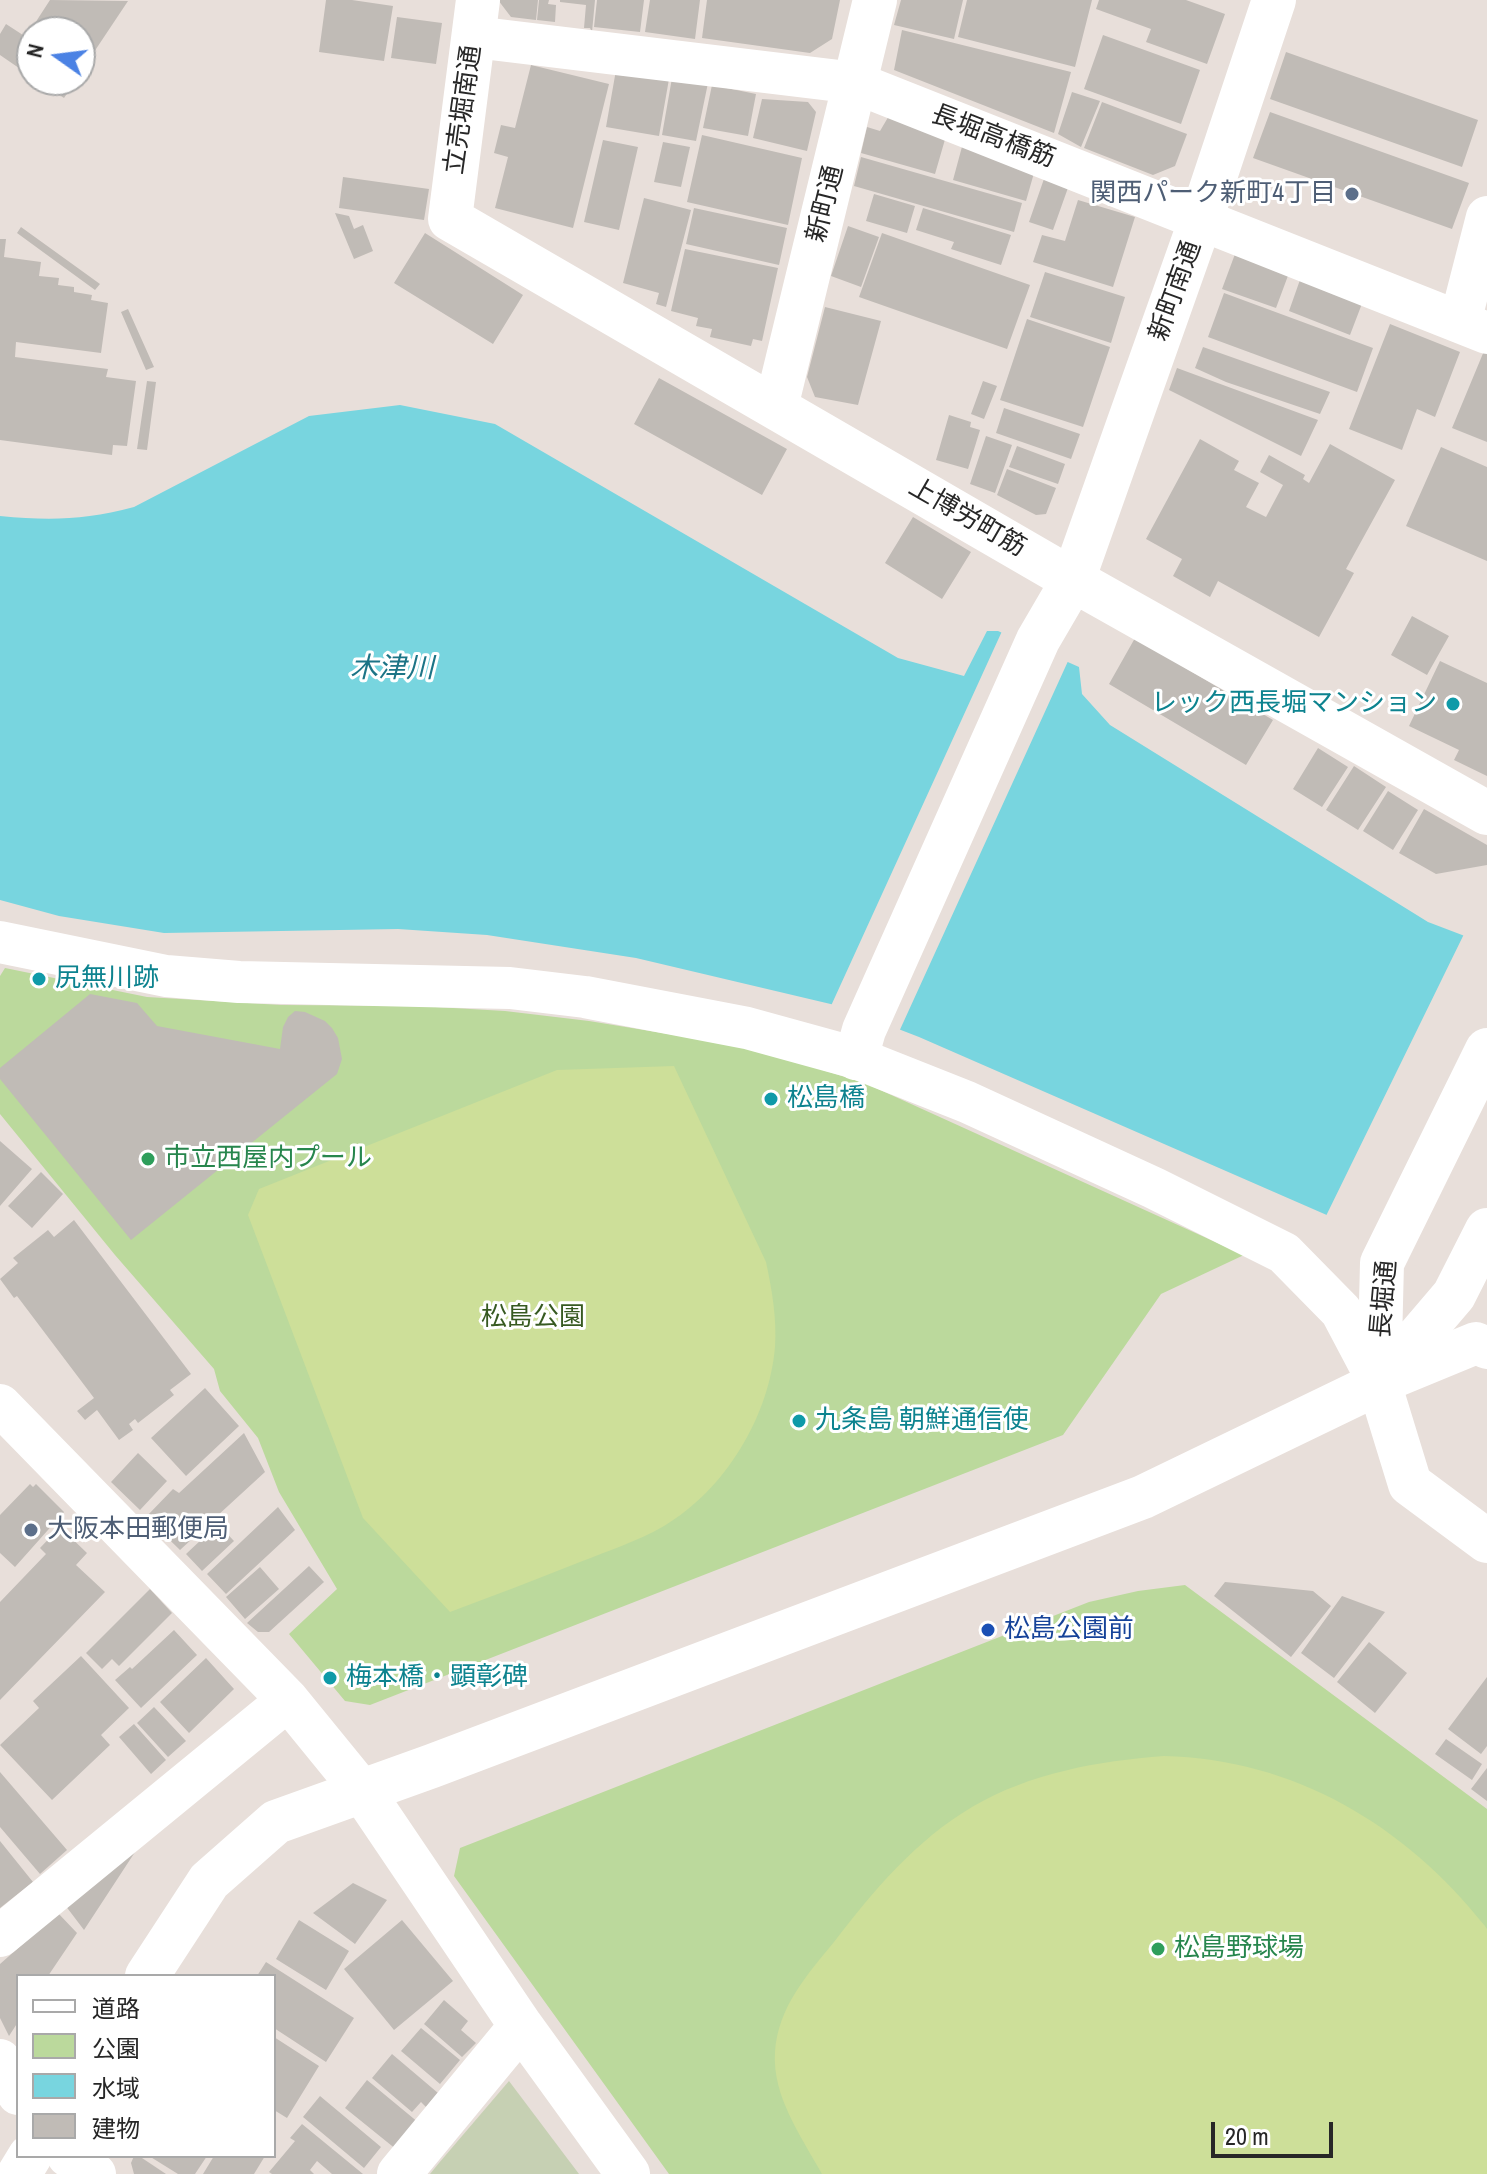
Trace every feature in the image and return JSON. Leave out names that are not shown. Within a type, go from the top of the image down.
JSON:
[{"type":"street","name":"新町通","points":[[776,407],[875,0]]},
{"type":"street","name":"新町南通","points":[[860,1044],[1038,640],[1073,580],[1201,219],[1274,0]]},
{"type":"street","name":"長堀高橋筋","points":[[476,19],[856,83],[1474,327]]},
{"type":"street","name":"立売堀南通","points":[[450,219],[476,19]]},
{"type":"street","points":[[1474,327],[1487,217]]},
{"type":"street","name":"上博労町筋","points":[[450,219],[1073,580],[1487,813]]},
{"type":"street","points":[[0,942],[166,976],[239,982],[510,988],[585,997],[747,1028],[860,1044],[967,1102],[1154,1188],[1284,1253],[1341,1311],[1379,1383],[1410,1484],[1487,1541]]},
{"type":"street","name":"長堀通","points":[[1379,1383],[1382,1263],[1487,1050]]},
{"type":"street","name":"長堀通","points":[[1379,1383],[1454,1295],[1487,1230]]},
{"type":"street","points":[[148,1974],[209,1881],[276,1822],[363,1792],[1143,1497],[1379,1383],[1476,1343],[1487,1348]]},
{"type":"street","points":[[0,1405],[288,1700],[363,1792],[521,2026],[628,2174]]},
{"type":"street","points":[[0,1936],[288,1700]]},
{"type":"street","points":[[399,2174],[521,2026]]},
{"type":"street","points":[[0,2060],[16,2090]]},
{"type":"street","points":[[71,2158],[95,2174]]},
{"type":"green space","name":"松島公園","points":[[5,968],[147,997],[281,1005],[418,1006],[505,1011],[589,1021],[754,1048],[867,1084],[1244,1255],[1161,1294],[1063,1435],[370,1705],[345,1701],[289,1634],[337,1589],[279,1492],[258,1438],[220,1391],[214,1369],[115,1255],[0,1114],[0,976]]},
{"type":"green space","points":[[674,1066],[766,1262],[774,1304],[775,1347],[764,1399],[740,1449],[724,1472],[686,1511],[664,1526],[623,1546],[450,1612],[363,1518],[248,1215],[259,1189],[557,1070]]},
{"type":"green space","points":[[1185,1585],[1487,1809],[1487,2174],[669,2174],[454,1876],[460,1848],[1089,1602]]},
{"type":"green space","name":"松島野球場","points":[[1164,1756],[1212,1760],[1258,1770],[1302,1784],[1343,1804],[1419,1857],[1454,1890],[1485,1926],[1487,2174],[822,2174],[783,2100],[775,2068],[777,2036],[796,1992],[864,1904],[932,1835],[994,1795],[1041,1777],[1090,1765]]},
{"type":"green space","points":[[509,2081],[579,2174],[430,2174],[439,2163]]},
{"type":"water","name":"木津川","points":[[400,405],[495,424],[898,658],[964,676],[987,631],[998,631],[1079,667],[1082,694],[1110,725],[1428,922],[1470,938],[1329,1216],[919,1037],[839,1006],[636,958],[487,935],[398,929],[164,933],[59,916],[0,900],[0,516],[67,518],[134,507],[309,416]]},
{"type":"pier","name":"松島橋","points":[[1003,629],[1069,659],[898,1034],[830,1008]]},
{"type":"pier","points":[[1465,932],[1487,942],[1487,1303],[1325,1218]]},
{"type":"building","points":[[50,0],[128,1],[96,49],[96,16],[40,16]]},
{"type":"building","points":[[326,0],[393,6],[384,61],[319,52]]},
{"type":"building","points":[[498,0],[538,0],[536,20],[511,17]]},
{"type":"building","points":[[539,0],[549,0],[548,4],[556,5],[555,22],[537,20]]},
{"type":"building","points":[[560,0],[595,0],[592,32],[590,28],[584,28],[586,5]]},
{"type":"building","points":[[597,0],[644,0],[640,32],[594,27]]},
{"type":"building","points":[[650,0],[700,0],[695,39],[645,32]]},
{"type":"building","points":[[707,0],[840,0],[832,39],[810,53],[702,38]]},
{"type":"building","points":[[901,0],[963,0],[954,39],[894,25]]},
{"type":"building","points":[[967,0],[1092,0],[1075,67],[958,37]]},
{"type":"building","points":[[1099,0],[1186,0],[1225,14],[1207,64],[1146,42],[1151,29],[1096,9]]},
{"type":"building","points":[[397,17],[442,23],[436,64],[391,58]]},
{"type":"building","points":[[6,24],[16,30],[16,66],[0,55],[0,34]]},
{"type":"building","points":[[902,30],[1071,72],[1054,133],[894,70]]},
{"type":"building","points":[[1103,35],[1200,70],[1181,124],[1084,89]]},
{"type":"building","points":[[1286,52],[1478,120],[1462,167],[1270,99]]},
{"type":"building","points":[[531,65],[609,84],[573,228],[495,208],[508,157],[494,153],[501,125],[515,128]]},
{"type":"building","points":[[616,70],[669,79],[659,136],[606,127]]},
{"type":"building","points":[[672,78],[708,83],[696,141],[662,135]]},
{"type":"building","points":[[712,85],[756,94],[748,136],[703,128]]},
{"type":"building","points":[[1072,92],[1100,101],[1081,147],[1058,134]]},
{"type":"building","points":[[762,99],[808,102],[816,112],[807,151],[753,138]]},
{"type":"building","points":[[1102,102],[1187,134],[1175,166],[1153,175],[1084,148]]},
{"type":"building","points":[[1270,112],[1469,183],[1452,229],[1253,158]]},
{"type":"building","points":[[890,114],[946,136],[935,174],[861,153],[867,127],[880,131]]},
{"type":"building","points":[[702,135],[802,158],[788,225],[687,202]]},
{"type":"building","points":[[603,140],[638,147],[619,230],[584,222]]},
{"type":"building","points":[[663,142],[690,147],[681,187],[654,182]]},
{"type":"building","points":[[963,143],[1034,173],[1026,201],[953,180]]},
{"type":"building","points":[[861,157],[1022,203],[1014,232],[854,186]]},
{"type":"building","points":[[1045,176],[1069,185],[1053,230],[1029,222]]},
{"type":"building","points":[[343,177],[429,189],[424,220],[339,208]]},
{"type":"building","points":[[874,194],[915,206],[907,233],[866,221]]},
{"type":"building","points":[[644,198],[691,210],[666,307],[656,304],[659,293],[623,283]]},
{"type":"building","points":[[1078,200],[1135,217],[1113,287],[1033,262],[1042,235],[1065,241]]},
{"type":"building","points":[[694,208],[787,228],[779,265],[686,244]]},
{"type":"building","points":[[923,208],[1011,235],[1001,265],[951,249],[954,242],[916,230]]},
{"type":"building","points":[[335,213],[349,216],[354,229],[363,225],[373,251],[354,259]]},
{"type":"building","points":[[848,226],[879,237],[861,287],[831,276]]},
{"type":"building","points":[[21,227],[100,284],[95,290],[17,233]]},
{"type":"building","points":[[425,233],[523,295],[493,344],[394,283]]},
{"type":"building","points":[[882,233],[1030,285],[1007,349],[859,297]]},
{"type":"building","points":[[0,239],[6,239],[4,257],[41,262],[39,276],[59,278],[58,285],[74,287],[74,292],[92,295],[91,300],[108,303],[101,353],[16,342],[15,357],[108,369],[106,377],[136,381],[127,446],[113,445],[112,455],[0,440]]},
{"type":"building","points":[[685,249],[778,268],[762,341],[753,339],[751,346],[710,337],[712,329],[696,326],[698,318],[671,311]]},
{"type":"building","points":[[1235,254],[1289,273],[1276,308],[1222,289]]},
{"type":"building","points":[[1045,272],[1125,297],[1111,343],[1030,317]]},
{"type":"building","points":[[1301,277],[1363,301],[1350,335],[1289,311]]},
{"type":"building","points":[[1224,293],[1373,348],[1357,392],[1208,337]]},
{"type":"building","points":[[825,307],[881,321],[858,405],[815,397],[807,377]]},
{"type":"building","points":[[128,309],[154,367],[146,370],[121,312]]},
{"type":"building","points":[[1027,319],[1110,347],[1083,427],[1000,400]]},
{"type":"building","points":[[1390,324],[1460,352],[1435,417],[1417,409],[1402,450],[1349,429]]},
{"type":"building","points":[[1203,347],[1330,392],[1320,414],[1226,382],[1195,368]]},
{"type":"building","points":[[1484,351],[1487,352],[1487,442],[1452,428]]},
{"type":"building","points":[[1177,368],[1318,420],[1301,456],[1169,390]]},
{"type":"building","points":[[659,378],[787,449],[762,495],[634,424]]},
{"type":"building","points":[[147,381],[156,382],[147,450],[137,449]]},
{"type":"building","points":[[983,381],[997,386],[984,419],[971,414]]},
{"type":"building","points":[[1004,408],[1080,434],[1071,459],[996,433]]},
{"type":"building","points":[[949,415],[971,422],[970,427],[980,430],[968,469],[936,460]]},
{"type":"building","points":[[986,436],[1012,445],[995,493],[970,484]]},
{"type":"building","points":[[1200,439],[1239,461],[1234,470],[1259,483],[1246,507],[1266,517],[1283,485],[1260,472],[1269,455],[1305,475],[1303,479],[1309,483],[1330,444],[1395,480],[1346,569],[1354,573],[1319,637],[1218,581],[1210,597],[1173,576],[1182,559],[1146,539]]},
{"type":"building","points":[[1017,446],[1065,464],[1058,484],[1009,467]]},
{"type":"building","points":[[1441,447],[1487,467],[1487,561],[1406,526]]},
{"type":"building","points":[[1007,469],[1056,488],[1046,514],[1036,515],[997,495]]},
{"type":"building","points":[[913,517],[971,552],[942,599],[885,563]]},
{"type":"building","points":[[1412,616],[1449,636],[1427,675],[1391,655]]},
{"type":"building","points":[[1135,638],[1273,720],[1246,765],[1109,684]]},
{"type":"building","name":"レック西長堀マンション","points":[[1440,661],[1487,683],[1487,776],[1454,760],[1459,750],[1409,726]]},
{"type":"building","points":[[1318,748],[1348,767],[1322,807],[1293,789]]},
{"type":"building","points":[[1354,766],[1386,787],[1358,830],[1326,810]]},
{"type":"building","points":[[1388,791],[1418,810],[1393,850],[1363,831]]},
{"type":"building","points":[[1424,809],[1487,845],[1487,865],[1436,874],[1399,853]]},
{"type":"building","name":"市立西屋内プール","points":[[90,994],[137,1003],[157,1026],[280,1049],[283,1027],[288,1017],[295,1011],[305,1012],[325,1021],[332,1028],[338,1038],[342,1059],[337,1074],[131,1240],[0,1079],[0,1068]]},
{"type":"building","points":[[0,1141],[32,1169],[0,1206]]},
{"type":"building","points":[[41,1172],[63,1194],[32,1228],[8,1206]]},
{"type":"building","points":[[74,1220],[191,1374],[170,1390],[174,1395],[138,1423],[135,1419],[129,1424],[133,1430],[119,1440],[97,1410],[85,1420],[77,1411],[94,1398],[17,1296],[14,1298],[0,1279],[18,1263],[13,1258],[48,1230],[54,1237]]},
{"type":"building","points":[[205,1388],[239,1426],[186,1476],[151,1438]]},
{"type":"building","points":[[244,1433],[265,1472],[180,1550],[146,1517],[173,1489],[179,1493]]},
{"type":"building","points":[[138,1453],[167,1481],[140,1510],[111,1482]]},
{"type":"building","points":[[30,1484],[33,1487],[36,1484],[64,1512],[15,1567],[0,1553],[0,1515]]},
{"type":"building","points":[[278,1507],[295,1530],[226,1594],[207,1574]]},
{"type":"building","points":[[218,1524],[234,1541],[202,1571],[186,1554]]},
{"type":"building","points":[[60,1527],[87,1553],[76,1565],[105,1592],[0,1700],[0,1602],[46,1554],[40,1548]]},
{"type":"building","points":[[309,1566],[324,1582],[269,1632],[258,1632],[247,1623]]},
{"type":"building","points":[[260,1567],[279,1589],[245,1619],[226,1597]]},
{"type":"building","points":[[1225,1582],[1313,1591],[1331,1606],[1291,1657],[1214,1596]]},
{"type":"building","points":[[150,1589],[172,1613],[119,1666],[112,1659],[102,1669],[86,1653]]},
{"type":"building","points":[[1342,1596],[1385,1612],[1334,1678],[1301,1653]]},
{"type":"building","points":[[174,1630],[197,1655],[141,1708],[115,1680],[130,1667],[132,1669]]},
{"type":"building","points":[[1369,1642],[1407,1673],[1375,1713],[1337,1682]]},
{"type":"building","points":[[81,1656],[129,1708],[101,1735],[110,1745],[52,1800],[0,1745],[39,1708],[33,1701]]},
{"type":"building","points":[[206,1658],[234,1689],[189,1733],[160,1702]]},
{"type":"building","points":[[1487,1677],[1487,1746],[1481,1754],[1448,1729]]},
{"type":"building","points":[[154,1707],[186,1741],[168,1757],[137,1723]]},
{"type":"building","points":[[134,1724],[166,1760],[151,1774],[119,1737]]},
{"type":"building","points":[[1446,1739],[1482,1764],[1472,1780],[1435,1754]]},
{"type":"building","points":[[1487,1768],[1487,1801],[1471,1789]]},
{"type":"building","points":[[0,1772],[67,1850],[40,1874],[0,1827]]},
{"type":"building","points":[[0,1841],[33,1882],[0,1908]]},
{"type":"building","points":[[137,1849],[84,1930],[65,1905]]},
{"type":"building","points":[[353,1883],[387,1900],[355,1944],[313,1913]]},
{"type":"building","points":[[58,1913],[77,1933],[49,1974],[16,1974],[16,2025],[9,2036],[0,2018],[0,1964]]},
{"type":"building","points":[[299,1920],[349,1951],[326,1990],[276,1959]]},
{"type":"building","points":[[402,1920],[453,1981],[394,2030],[344,1969]]},
{"type":"building","points":[[266,1962],[354,2018],[326,2062],[276,2029],[276,1974],[258,1974]]},
{"type":"building","points":[[444,2000],[468,2021],[461,2030],[476,2043],[462,2057],[424,2024]]},
{"type":"building","points":[[421,2028],[460,2060],[440,2084],[401,2051]]},
{"type":"building","points":[[276,2038],[319,2066],[287,2118],[276,2111]]},
{"type":"building","points":[[392,2054],[438,2093],[426,2107],[421,2102],[412,2112],[372,2078]]},
{"type":"building","points":[[367,2080],[419,2123],[397,2150],[345,2108]]},
{"type":"building","points":[[320,2096],[381,2147],[364,2168],[303,2117]]},
{"type":"building","points":[[302,2124],[363,2174],[332,2174],[317,2161],[310,2170],[314,2174],[269,2172],[295,2141],[290,2138]]},
{"type":"building","points":[[133,2158],[142,2158],[166,2174],[134,2174],[131,2163]]},
{"type":"building","points":[[152,2158],[206,2158],[195,2174],[178,2174]]},
{"type":"building","points":[[213,2158],[264,2158],[254,2174],[203,2174]]},
{"type":"place","name":"関西パーク新町4丁目","points":[[1352,194]]},
{"type":"place","name":"レック西長堀マンション","points":[[1453,704]]},
{"type":"place","name":"尻無川跡","points":[[39,979]]},
{"type":"place","name":"松島橋","points":[[771,1099]]},
{"type":"place","name":"市立西屋内プール","points":[[148,1159]]},
{"type":"place","name":"九条島 朝鮮通信使","points":[[799,1421]]},
{"type":"place","name":"大阪本田郵便局","points":[[31,1530]]},
{"type":"place","name":"松島公園前","points":[[988,1630]]},
{"type":"place","name":"梅本橋・顕彰碑","points":[[330,1678]]},
{"type":"place","name":"松島野球場","points":[[1158,1949]]}]
